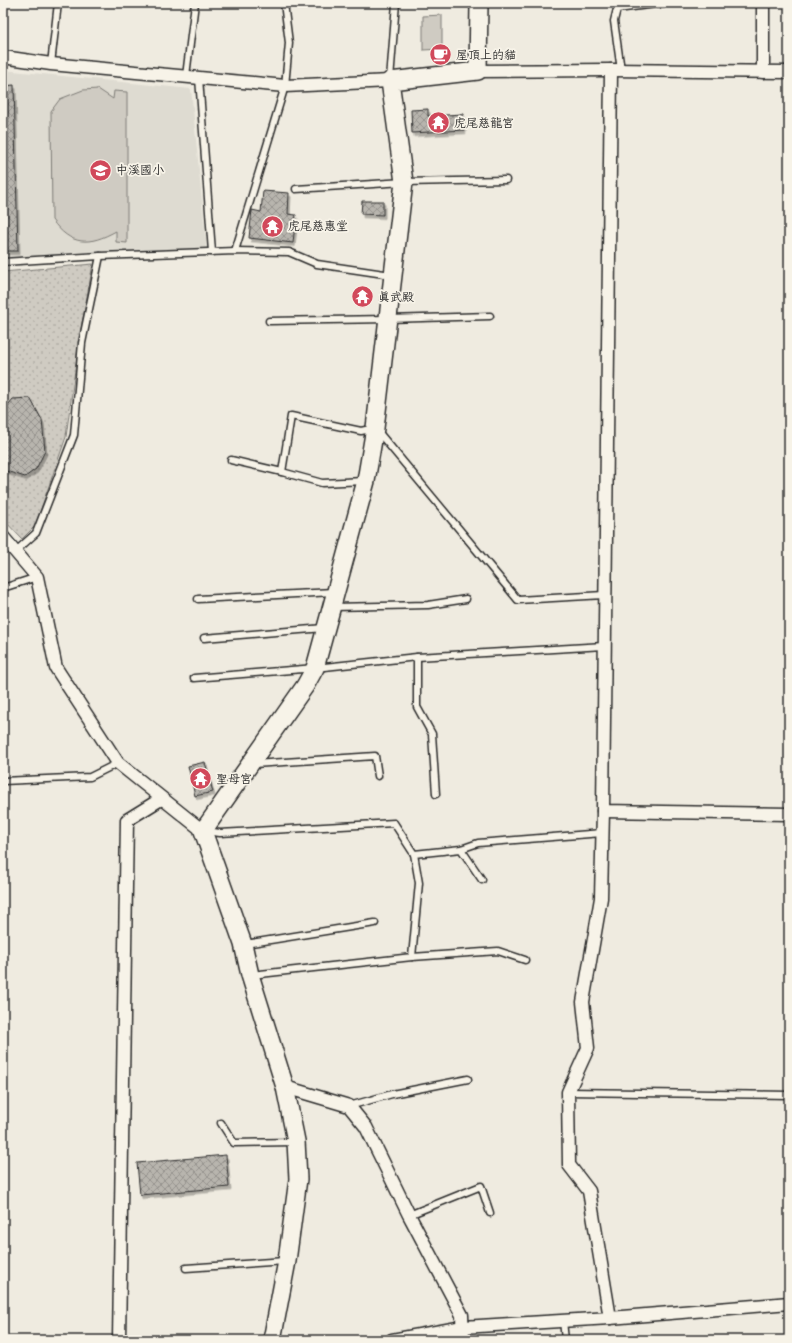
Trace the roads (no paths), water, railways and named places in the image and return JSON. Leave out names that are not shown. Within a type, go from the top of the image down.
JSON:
[{"type":"street","points":[[478,71],[479,3]]},
{"type":"street","points":[[763,3],[763,72]]},
{"type":"street","points":[[3,57],[51,64],[285,86],[390,81],[478,71],[616,70],[789,72]]},
{"type":"street","points":[[610,1318],[589,1192],[569,1165],[568,1092],[588,1048],[583,1002],[601,898],[604,595],[616,70]]},
{"type":"street","points":[[203,831],[306,686],[315,668],[366,482],[375,428],[404,182],[390,81]]},
{"type":"street","points":[[3,537],[37,577],[56,668],[118,763],[161,799],[203,831],[243,944],[250,975],[285,1087],[296,1142],[298,1179],[287,1261],[272,1340]]},
{"type":"street","points":[[119,1340],[127,820],[161,799]]},
{"type":"street","points":[[603,810],[789,814]]},
{"type":"street","points":[[285,1087],[349,1106],[366,1127],[409,1215],[462,1314],[463,1340]]},
{"type":"street","points":[[392,1340],[463,1327],[610,1318],[789,1303]]},
{"type":"lane","points":[[51,64],[58,3]]},
{"type":"lane","points":[[186,76],[195,3]]},
{"type":"lane","points":[[235,251],[285,86],[289,43],[284,3]]},
{"type":"lane","points":[[390,81],[396,3]]},
{"type":"lane","points":[[616,70],[614,21],[617,9],[664,3]]},
{"type":"lane","points":[[198,78],[212,252]]},
{"type":"lane","points":[[296,189],[404,182],[506,180]]},
{"type":"lane","points":[[3,262],[100,256],[235,251],[289,252],[317,264],[393,275]]},
{"type":"lane","points":[[16,551],[36,534],[74,435],[82,343],[100,256]]},
{"type":"lane","points":[[269,321],[490,316]]},
{"type":"lane","points":[[282,472],[291,416],[361,431],[375,428],[518,600],[604,595]]},
{"type":"lane","points":[[231,460],[322,482],[366,482]]},
{"type":"lane","points":[[3,588],[37,577]]},
{"type":"lane","points":[[198,599],[333,599],[428,605],[466,599]]},
{"type":"lane","points":[[204,638],[325,628]]},
{"type":"lane","points":[[194,678],[315,668],[417,657],[604,646]]},
{"type":"lane","points":[[417,657],[417,707],[432,734],[436,794]]},
{"type":"lane","points":[[250,764],[374,756],[378,776]]},
{"type":"lane","points":[[3,781],[90,777],[118,763]]},
{"type":"lane","points":[[203,831],[220,833],[394,823],[414,854],[419,883],[412,957]]},
{"type":"lane","points":[[414,854],[461,850],[478,843],[602,834]]},
{"type":"lane","points":[[461,850],[482,880]]},
{"type":"lane","points":[[243,944],[375,923]]},
{"type":"lane","points":[[250,975],[412,957],[498,951],[526,960]]},
{"type":"lane","points":[[349,1106],[392,1094],[468,1079]]},
{"type":"lane","points":[[568,1092],[789,1095]]},
{"type":"lane","points":[[222,1123],[234,1143],[296,1142]]},
{"type":"lane","points":[[409,1215],[481,1186],[490,1213]]},
{"type":"lane","points":[[186,1268],[287,1261]]},
{"type":"lane","points":[[563,1321],[565,1340]]},
{"type":"place","name":"屋頂上的貓","points":[[440,55]]},
{"type":"place","name":"虎尾慈龍宮","points":[[438,123]]},
{"type":"place","name":"中溪國小","points":[[101,170]]},
{"type":"place","name":"虎尾慈惠堂","points":[[272,226]]},
{"type":"place","name":"真武殿","points":[[363,297]]},
{"type":"place","name":"聖母宮","points":[[200,779]]}]
